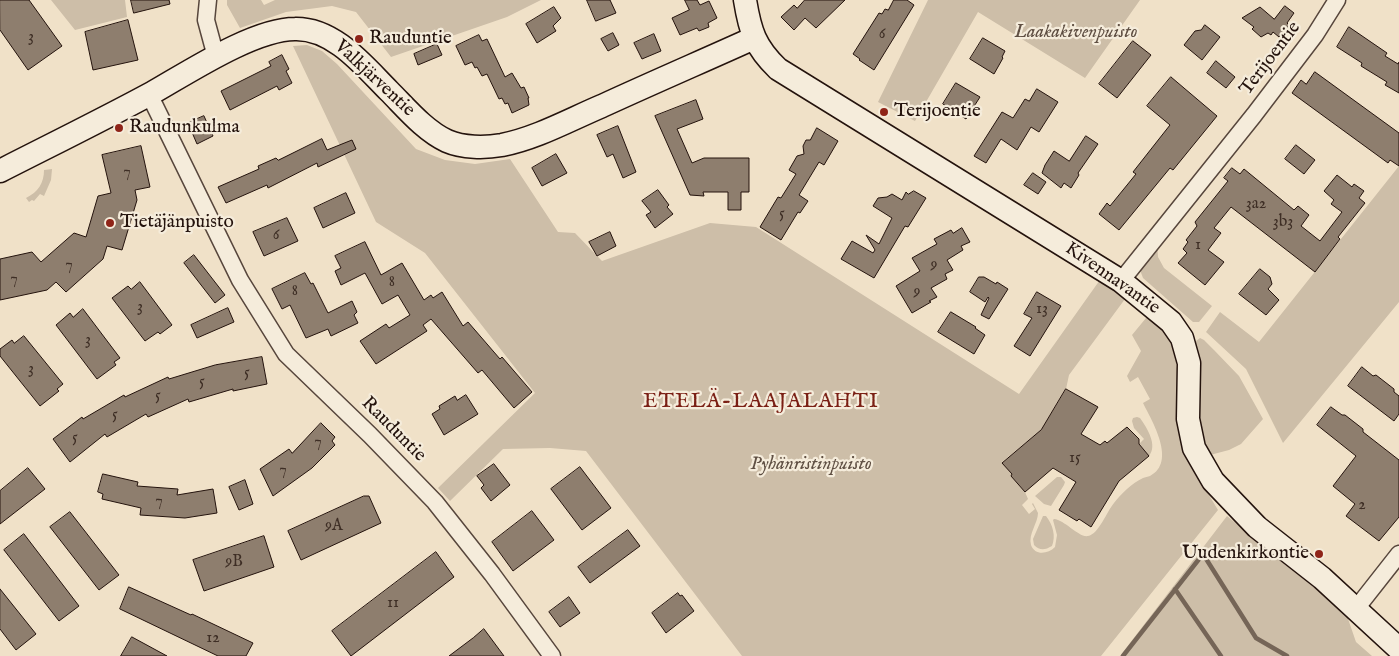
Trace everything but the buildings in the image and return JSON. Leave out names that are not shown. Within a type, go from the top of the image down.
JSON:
[{"type":"street","points":[[208,0],[206,20],[216,57]]},
{"type":"street","name":"Kivennavantie","points":[[745,0],[754,38],[767,58],[778,68],[1121,281],[1171,322],[1182,338],[1189,363],[1188,413],[1194,448],[1213,480],[1257,527],[1322,578],[1399,649]]},
{"type":"street","name":"Terijoentie","points":[[1121,281],[1254,115],[1315,35],[1338,0]]},
{"type":"street","name":"Valkjärventie","points":[[0,172],[216,57],[261,35],[280,30],[297,28],[326,36],[370,71],[417,120],[447,140],[464,145],[485,147],[502,145],[542,132],[754,38]]},
{"type":"street","name":"Rauduntie","points":[[149,94],[240,280],[286,354],[370,435],[435,502],[492,574],[552,656]]},
{"type":"street","points":[[1355,610],[1399,554]]},
{"type":"green space","points":[[51,0],[125,0],[127,17],[75,30]]},
{"type":"green space","points":[[227,0],[261,0],[264,5],[275,0],[541,0],[507,17],[391,57],[356,12],[332,6],[286,12],[240,28],[227,5]]},
{"type":"green space","name":"Laakakivenpuisto","points":[[928,0],[1140,0],[1085,78],[978,12],[915,121],[878,102]]},
{"type":"green space","name":"Pyhänristinpuisto","points":[[307,45],[322,51],[337,64],[416,149],[445,160],[475,164],[510,159],[558,232],[575,233],[602,261],[710,223],[756,227],[1019,394],[1102,277],[1125,299],[1069,375],[1066,389],[1041,430],[1002,462],[1025,492],[1028,499],[1022,505],[1029,514],[1035,509],[1033,503],[1038,513],[1030,541],[1031,545],[1035,551],[1042,553],[1055,547],[1057,535],[1054,519],[1063,522],[1084,536],[1092,534],[1123,492],[1158,470],[1162,461],[1160,441],[1143,403],[1150,399],[1138,377],[1130,382],[1127,376],[1141,351],[1132,335],[1150,315],[1153,316],[1174,344],[1187,459],[1218,510],[1101,656],[742,656],[586,451],[550,448],[503,449],[450,501],[438,488],[535,393],[425,253],[376,222],[293,46]]},
{"type":"green space","points":[[1399,166],[1399,302],[1283,443],[1246,369],[1206,332],[1220,312],[1259,342]]},
{"type":"green space","points":[[52,169],[51,180],[44,196],[40,194],[34,201],[29,202],[26,198],[40,187],[44,170]]},
{"type":"green space","points":[[1157,242],[1158,257],[1164,268],[1212,306],[1199,322],[1193,322],[1143,278],[1140,270]]},
{"type":"green space","points":[[1200,338],[1239,376],[1263,419],[1241,444],[1229,450],[1210,455],[1199,425],[1193,348],[1196,341]]},
{"type":"green space","points":[[1133,418],[1140,418],[1146,427],[1152,442],[1149,456],[1139,444],[1144,439],[1134,428],[1132,421]]},
{"type":"green space","points":[[1057,477],[1061,477],[1065,482],[1064,485],[1051,506],[1044,504],[1035,496]]},
{"type":"green space","points":[[1043,516],[1046,516],[1050,523],[1054,538],[1052,546],[1043,549],[1034,545],[1033,539]]},
{"type":"green space","points":[[1227,516],[1346,613],[1356,642],[1372,656],[1120,656]]},
{"type":"waterway","points":[[1123,656],[1203,554],[1256,638],[1287,656]]},
{"type":"waterway","points":[[1175,589],[1221,656]]},
{"type":"place","name":"Rauduntie","points":[[359,39]]},
{"type":"place","name":"Terijoentie","points":[[884,112]]},
{"type":"place","name":"Raudunkulma","points":[[119,128]]},
{"type":"place","name":"Tietäjänpuisto","points":[[110,223]]},
{"type":"place","name":"Uudenkirkontie","points":[[1319,554]]},
{"type":"district","name":"ETELÄ-LAAJALAHTI","points":[[761,403]]}]
